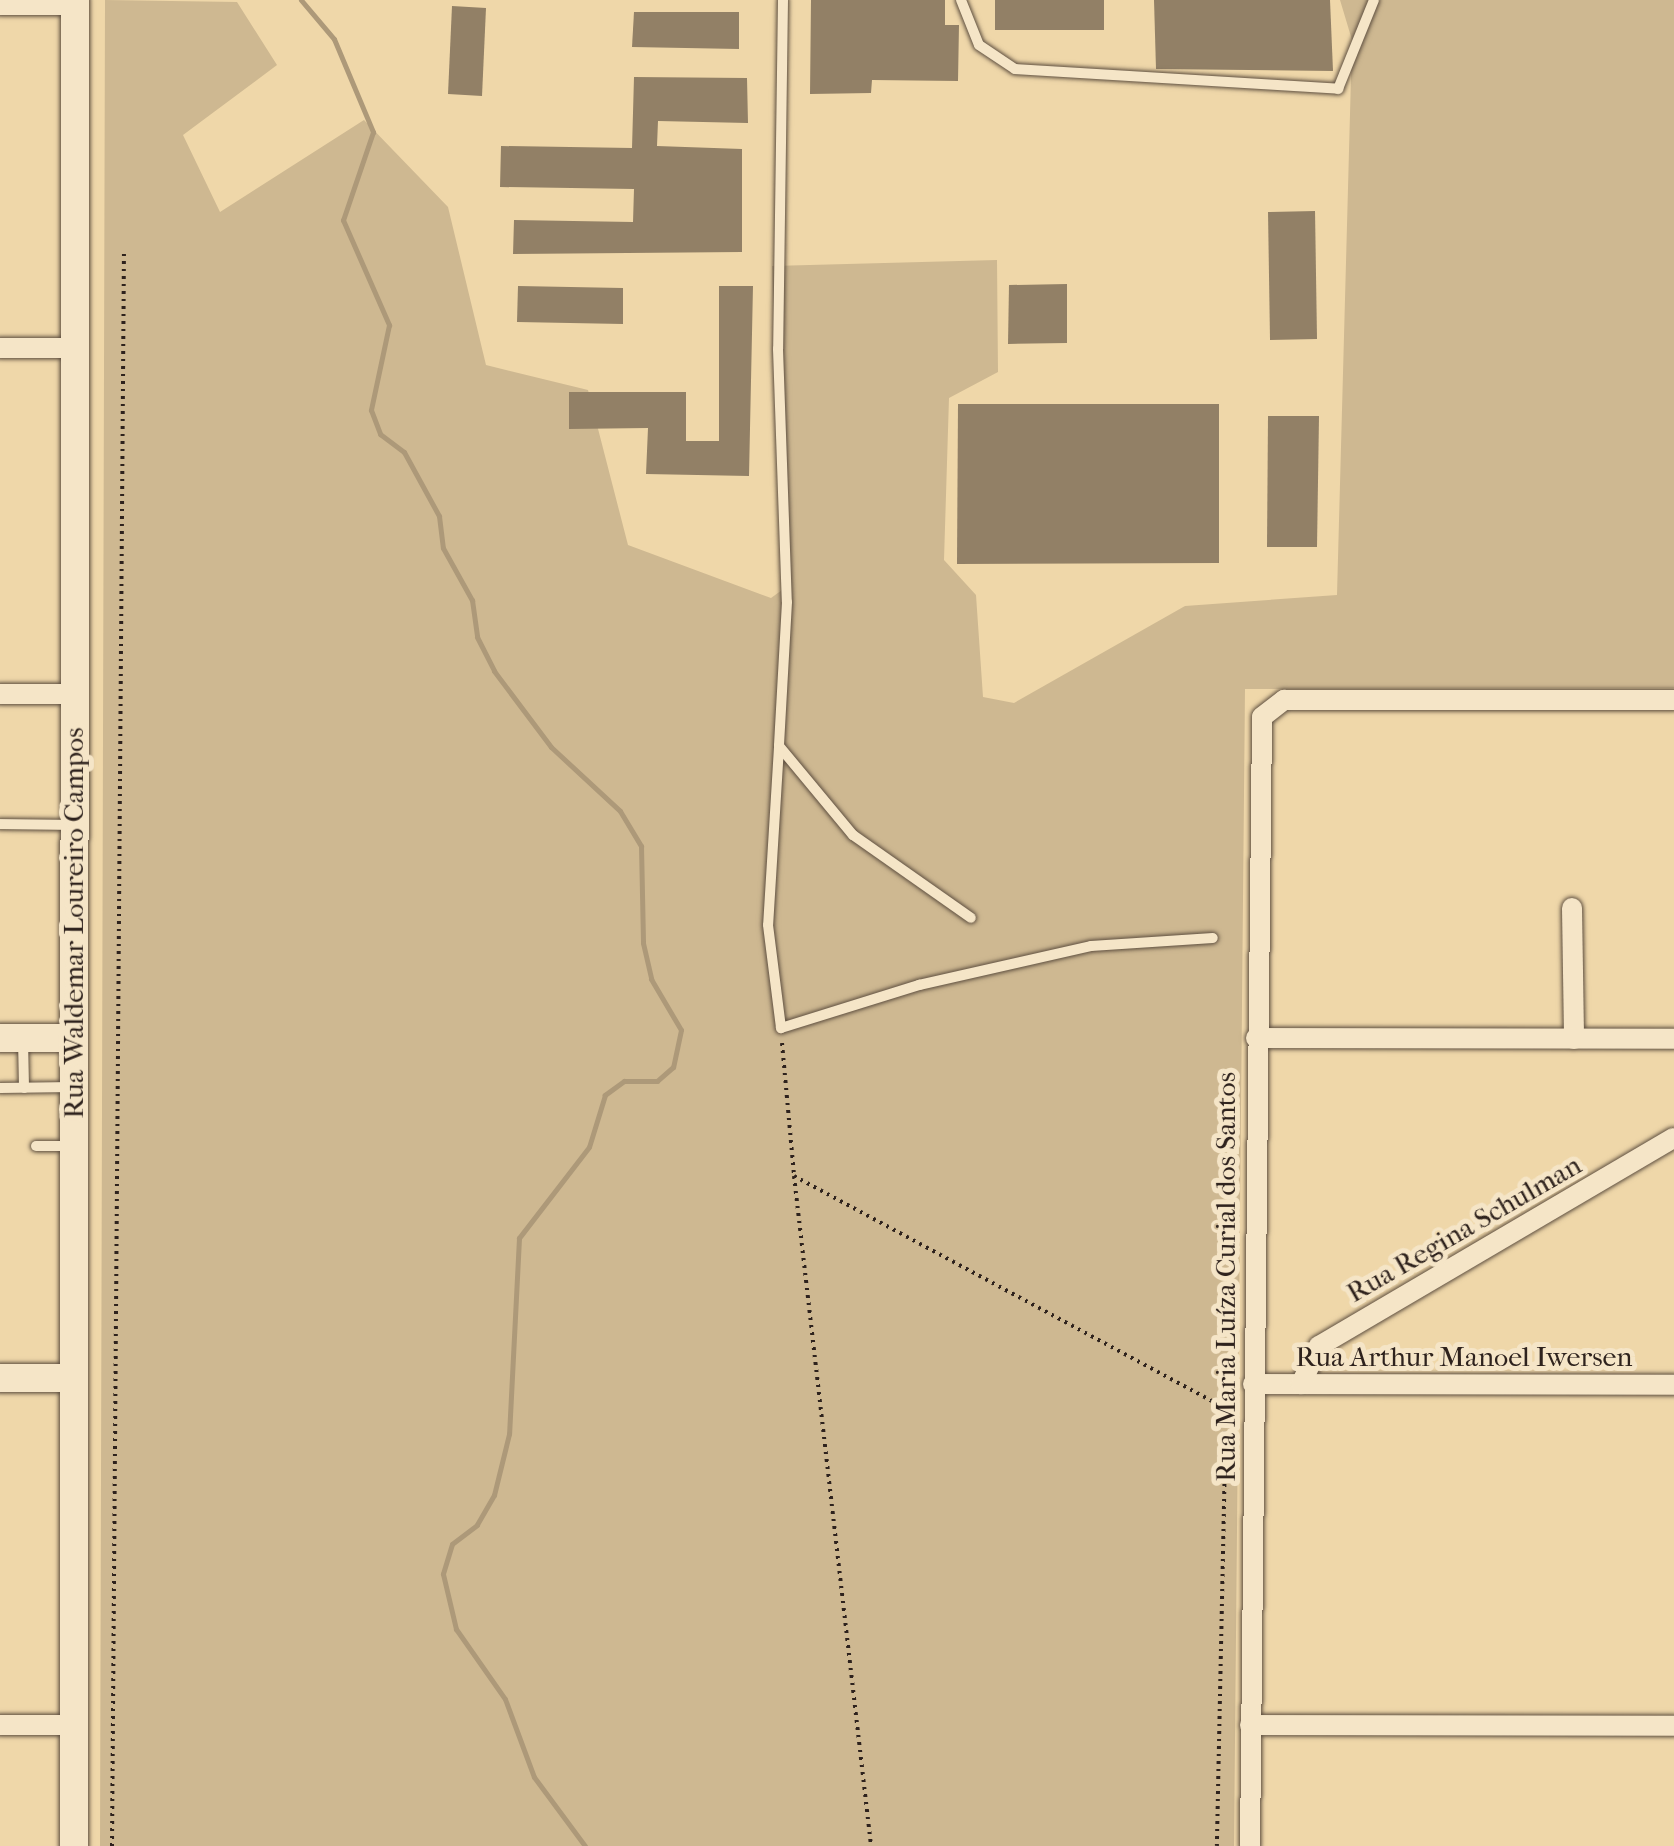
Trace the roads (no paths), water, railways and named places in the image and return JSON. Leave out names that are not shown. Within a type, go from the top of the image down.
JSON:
[{"type":"main road","name":"Rua Waldemar Loureiro Campos","points":[[74,2],[74,1846]]},
{"type":"main road","points":[[11,1038],[74,1038]]},
{"type":"main road","points":[[0,1378],[74,1378]]},
{"type":"street","points":[[8,3],[74,2]]},
{"type":"street","points":[[0,348],[74,348]]},
{"type":"street","points":[[0,694],[74,694]]},
{"type":"street","name":"Rua Maria Luíza Curial dos Santos","points":[[1250,1846],[1258,732],[1266,710],[1284,700],[1674,700]]},
{"type":"street","points":[[1572,908],[1574,1039]]},
{"type":"street","points":[[1256,1038],[1674,1039]]},
{"type":"street","name":"Rua Regina Schulman","points":[[1301,1384],[1319,1346],[1674,1138]]},
{"type":"street","name":"Rua Arthur Manoel Iwersen","points":[[1253,1384],[1674,1385]]},
{"type":"street","points":[[0,1725],[74,1725]]},
{"type":"street","points":[[1250,1725],[1674,1726]]},
{"type":"lane","points":[[783,0],[778,349],[788,602],[768,925],[780,1028],[919,985],[1091,946],[1213,938]]},
{"type":"lane","points":[[961,0],[979,45],[1015,69],[1338,88],[1374,0]]},
{"type":"lane","points":[[780,746],[854,835],[971,918]]},
{"type":"lane","points":[[0,824],[74,825]]},
{"type":"lane","points":[[11,1038],[19,1092]]},
{"type":"lane","points":[[0,1088],[19,1092],[74,1086]]},
{"type":"lane","points":[[36,1146],[74,1146]]},
{"type":"waterway","points":[[301,0],[334,39],[373,132],[343,220],[389,325],[371,410],[380,434],[404,452],[439,516],[443,548],[472,600],[477,637],[494,671],[551,747],[620,811],[641,846],[643,943],[651,979],[681,1030],[673,1067],[657,1081],[624,1081],[605,1095],[589,1147],[519,1238],[509,1434],[494,1495],[477,1525],[452,1544],[443,1574],[456,1629],[505,1699],[534,1777],[585,1846]]}]
